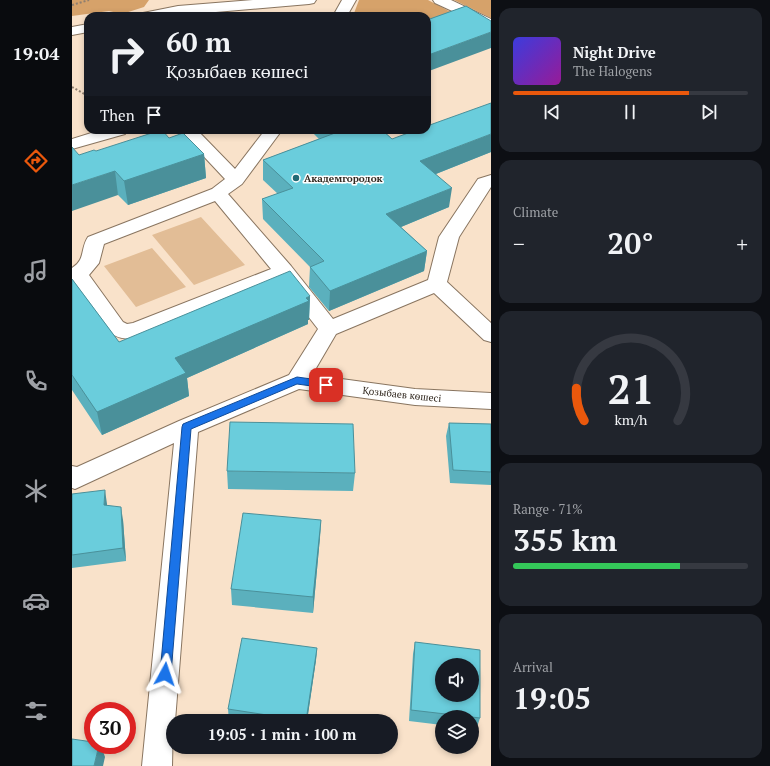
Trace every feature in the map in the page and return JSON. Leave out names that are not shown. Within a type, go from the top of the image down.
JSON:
[{"type":"street","points":[[342,12],[349,0]]},
{"type":"street","points":[[440,0],[491,25]]},
{"type":"street","points":[[168,12],[304,1]]},
{"type":"street","points":[[282,12],[304,1]]},
{"type":"street","points":[[72,31],[84,29]]},
{"type":"street","points":[[72,144],[106,134]]},
{"type":"street","points":[[191,134],[236,180]]},
{"type":"street","points":[[270,134],[236,180],[218,193],[95,241],[91,262],[75,275],[116,327],[124,332],[136,330],[284,271]]},
{"type":"street","points":[[437,284],[449,237],[484,183],[491,180]]},
{"type":"street","points":[[218,193],[284,271],[329,329]]},
{"type":"street","points":[[72,475],[75,479],[187,427],[297,381],[329,329],[437,284]]},
{"type":"street","points":[[437,284],[491,335]]},
{"type":"street","name":"Қозыбаев көшесі","points":[[297,381],[415,397],[491,401]]},
{"type":"street","points":[[157,766],[187,427]]},
{"type":"path","points":[[72,5],[89,0]]},
{"type":"path","points":[[72,87],[84,94]]},
{"type":"shaded area","points":[[72,0],[149,0],[144,7],[128,12],[84,12],[84,14],[72,16]]},
{"type":"shaded area","points":[[359,0],[428,0],[464,19],[431,30],[431,12],[354,12]]},
{"type":"shaded area","points":[[454,0],[491,0],[491,18]]},
{"type":"shaded area","points":[[201,217],[245,265],[194,285],[152,235]]},
{"type":"shaded area","points":[[152,248],[186,287],[136,307],[104,266]]},
{"type":"building","points":[[466,6],[491,21],[491,32],[431,54],[431,19]]},
{"type":"building","points":[[491,103],[491,134],[420,161],[452,188],[386,214],[427,251],[330,291],[310,267],[324,261],[262,199],[293,188],[263,160],[332,134],[386,134],[392,139],[405,134],[431,134],[431,125]]},
{"type":"building","points":[[149,134],[166,134],[169,138],[184,134],[204,154],[124,181],[115,171],[72,185],[72,147],[79,155],[94,150],[96,151]]},
{"type":"building","points":[[290,271],[310,296],[306,298],[309,301],[175,358],[186,373],[97,412],[72,375],[72,279],[119,342]]},
{"type":"building","points":[[230,422],[353,424],[355,473],[227,471]]},
{"type":"building","points":[[449,423],[491,424],[491,472],[453,470]]},
{"type":"building","points":[[105,490],[104,505],[121,507],[123,548],[72,555],[72,494]]},
{"type":"building","points":[[243,513],[321,520],[313,597],[231,589]]},
{"type":"building","points":[[242,638],[317,648],[307,714],[260,714],[228,709]]},
{"type":"building","points":[[415,642],[480,650],[480,718],[479,710],[435,710],[435,713],[411,710]]},
{"type":"building","points":[[72,739],[84,741],[84,754],[97,754],[94,766],[72,766]]},
{"type":"place","name":"Академгородок","points":[[296,178]]},
{"type":"route","points":[[165,674],[187,427],[297,381],[326,385]]}]
